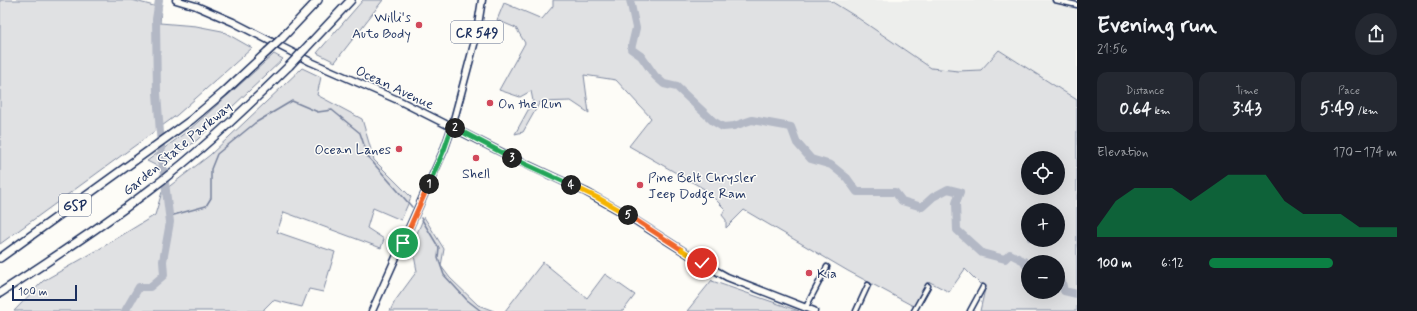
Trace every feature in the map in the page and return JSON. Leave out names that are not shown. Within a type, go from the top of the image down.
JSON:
[{"type":"highway","name":"Garden State Parkway","points":[[0,258],[173,134],[224,92],[268,52],[318,0]]},
{"type":"highway","name":"Garden State Parkway","points":[[0,292],[68,249],[177,169],[219,133],[289,66],[351,0]]},
{"type":"main road","name":"Ocean Avenue","points":[[176,0],[196,6],[233,22],[310,62],[400,101],[489,146],[598,198],[702,263],[728,277],[814,311]]},
{"type":"main road","name":"CR 549","points":[[372,311],[444,150],[452,127],[478,31],[482,0]]},
{"type":"street","points":[[1055,0],[1077,5]]},
{"type":"street","points":[[806,307],[827,267]]},
{"type":"street","points":[[856,311],[868,285]]},
{"type":"street","points":[[914,311],[928,286]]},
{"type":"street","points":[[970,311],[983,286]]},
{"type":"shaded area","points":[[0,0],[132,0],[161,8],[160,23],[196,26],[222,31],[252,48],[177,115],[0,244]]},
{"type":"shaded area","points":[[363,0],[383,0],[335,62],[317,53]]},
{"type":"shaded area","points":[[553,0],[829,0],[931,68],[958,71],[981,70],[999,50],[1077,100],[1077,311],[980,311],[985,289],[965,269],[949,292],[930,282],[915,307],[848,271],[744,210],[726,228],[726,220],[722,215],[725,209],[706,190],[629,146],[651,118],[616,80],[584,75],[589,113],[571,101],[540,102],[523,132],[515,134],[533,101],[531,91],[520,97],[499,90],[525,43],[516,28],[497,20],[504,3],[542,19],[553,6]]},
{"type":"shaded area","points":[[829,0],[1077,0],[1077,100],[999,50],[981,70],[958,71],[931,68]]},
{"type":"shaded area","points":[[274,54],[283,59],[197,140],[159,169],[159,167],[147,161],[189,130]]},
{"type":"shaded area","points":[[302,68],[321,77],[317,95],[362,119],[374,160],[411,197],[401,220],[373,208],[367,228],[384,239],[381,248],[284,212],[277,232],[335,252],[323,292],[309,289],[302,307],[273,300],[264,309],[264,311],[14,311],[43,281],[155,215],[162,192],[210,155]]},
{"type":"shaded area","points":[[424,217],[444,249],[441,266],[450,278],[478,305],[494,311],[390,311],[395,301],[417,271],[412,245]]},
{"type":"shaded area","points":[[543,262],[587,298],[605,274],[635,295],[623,311],[505,311]]},
{"type":"shaded area","points":[[712,281],[799,311],[687,311]]},
{"type":"waterway","points":[[125,311],[139,287],[150,287],[164,275],[163,261],[170,222],[162,159],[157,93],[156,19],[159,0]]},
{"type":"waterway","points":[[630,0],[636,28],[631,49],[641,56],[655,76],[664,84],[677,87],[713,121],[723,127],[734,126],[752,120],[791,127],[797,143],[811,159],[831,165],[847,178],[857,192],[895,192],[902,201],[922,207],[933,197],[948,189],[960,192],[956,203],[957,230],[982,253],[1005,259],[1010,254],[1021,260]]},
{"type":"waterway","points":[[170,216],[206,206],[211,198],[211,169],[217,154],[255,123],[292,101],[318,112],[332,110],[360,133],[368,157],[412,207]]},
{"type":"waterway","points":[[421,218],[439,248],[438,258],[444,275],[467,300],[481,311]]},
{"type":"waterway","points":[[1065,291],[1077,294]]},
{"type":"place","name":"Willi's Auto Body","points":[[419,25]]},
{"type":"place","name":"On the Run","points":[[490,103]]},
{"type":"place","name":"Ocean Lanes","points":[[399,149]]},
{"type":"place","name":"Shell","points":[[476,158]]},
{"type":"place","name":"Pine Belt Chrysler Jeep Dodge Ram","points":[[640,185]]},
{"type":"place","name":"Kia","points":[[809,273]]},
{"type":"route","points":[[403,243],[444,150],[452,127],[480,142],[598,198],[702,263]]}]
